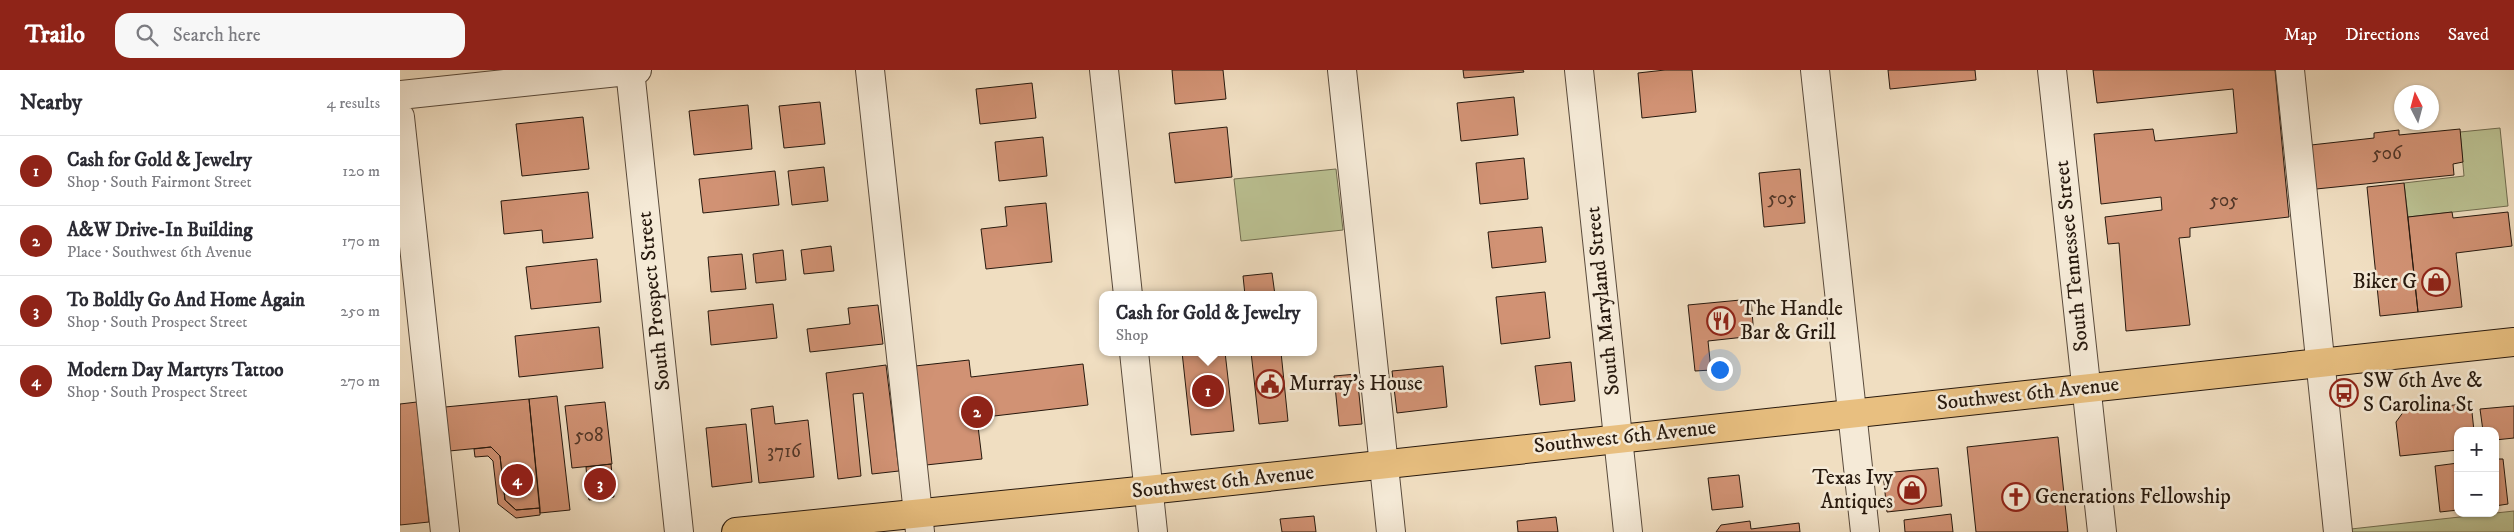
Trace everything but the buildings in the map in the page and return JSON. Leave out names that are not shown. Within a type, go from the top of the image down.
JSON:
[{"type":"main road","name":"Southwest 6th Avenue","points":[[736,532],[919,523],[1148,490],[2514,342]]},
{"type":"street","points":[[400,96],[632,70]]},
{"type":"street","name":"South Prospect Street","points":[[632,70],[679,532]]},
{"type":"street","points":[[870,70],[919,523]]},
{"type":"street","points":[[1104,70],[1128,291]]},
{"type":"street","points":[[1342,70],[1391,532]]},
{"type":"street","name":"South Maryland Street","points":[[1579,70],[1628,532]]},
{"type":"street","points":[[1815,70],[1866,532]]},
{"type":"street","name":"South Tennessee Street","points":[[2052,70],[2102,532]]},
{"type":"street","points":[[2290,70],[2338,532]]},
{"type":"street","points":[[400,117],[445,532]]},
{"type":"street","points":[[1134,356],[1153,532]]},
{"type":"green space","points":[[2500,128],[2508,206],[2408,217],[2404,183],[2464,176],[2460,132]]},
{"type":"green space","points":[[1336,169],[1343,230],[1241,241],[1234,179]]},
{"type":"green space","points":[[2514,511],[2514,532],[2352,532],[2351,529],[2460,517],[2499,517],[2499,513]]},
{"type":"place","name":"Biker G","points":[[2436,282]]},
{"type":"place","name":"The Handle Bar & Grill","points":[[1721,321]]},
{"type":"place","name":"Murray's House","points":[[1270,384]]},
{"type":"place","name":"Cash for Gold & Jewelry","points":[[1208,391]]},
{"type":"place","name":"SW 6th Ave & S Carolina St","points":[[2344,393]]},
{"type":"place","name":"A&W Drive-In Building","points":[[977,412]]},
{"type":"place","name":"Modern Day Martyrs Tattoo","points":[[517,480]]},
{"type":"place","name":"To Boldly Go And Home Again","points":[[600,484]]},
{"type":"place","name":"Texas Ivy Antiques","points":[[1912,490]]},
{"type":"place","name":"Generations Fellowship","points":[[2016,497]]}]
